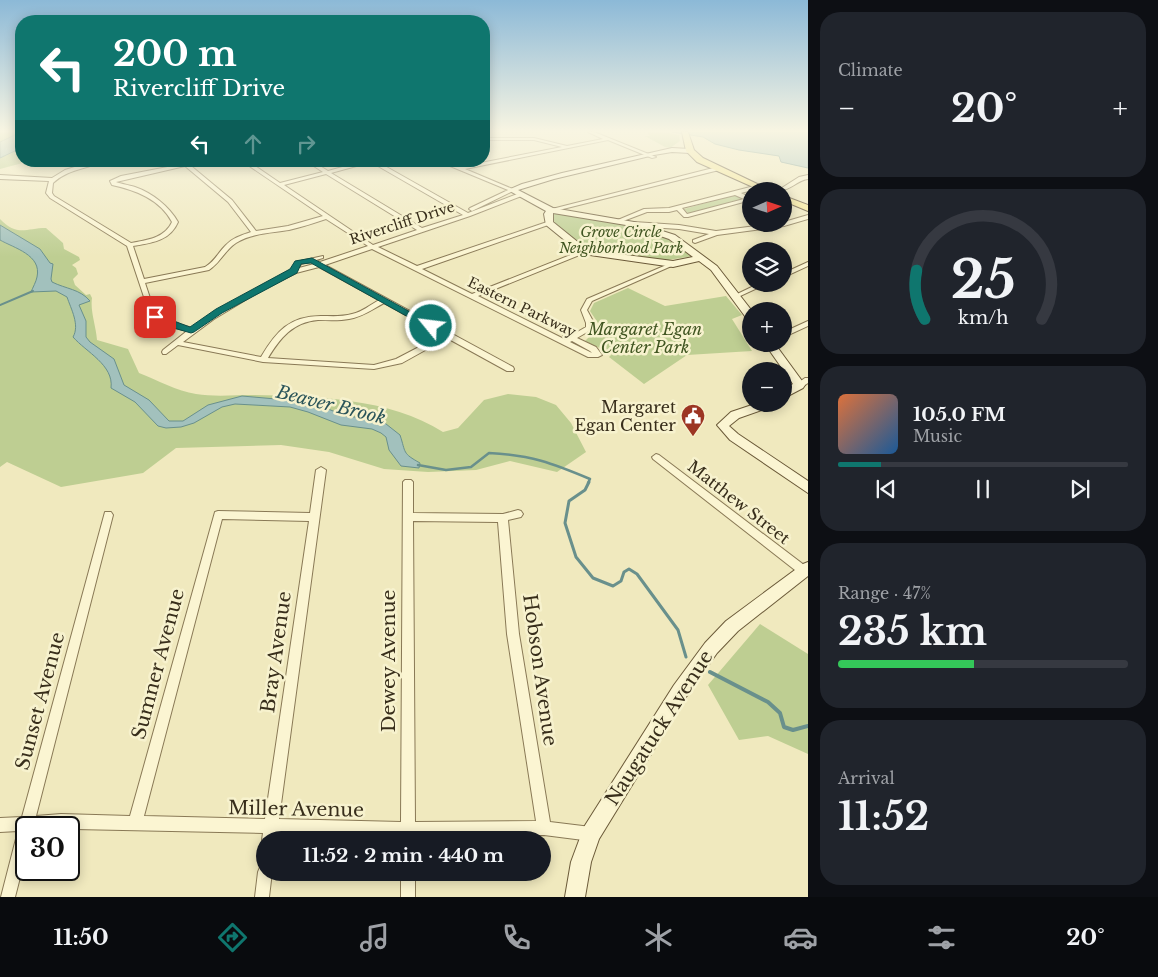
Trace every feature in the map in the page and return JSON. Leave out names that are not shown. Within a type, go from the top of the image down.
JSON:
[{"type":"main road","points":[[726,174],[746,182]]},
{"type":"main road","points":[[792,201],[808,208]]},
{"type":"street","points":[[0,177],[53,180],[65,174]]},
{"type":"street","points":[[130,245],[162,236],[172,228],[175,222],[171,214],[151,198],[129,186],[114,184],[113,181],[141,174]]},
{"type":"street","points":[[197,174],[230,201],[255,233]]},
{"type":"street","name":"Eastern Parkway","points":[[263,174],[326,217],[371,243],[593,349],[598,355],[591,355],[564,342],[475,294]]},
{"type":"street","points":[[279,185],[324,174]]},
{"type":"street","points":[[329,174],[418,228]]},
{"type":"street","points":[[394,174],[465,214]]},
{"type":"street","points":[[471,174],[522,194],[551,210],[616,222],[716,233]]},
{"type":"street","name":"Rivercliff Drive","points":[[465,214],[512,190],[575,174]]},
{"type":"street","points":[[673,264],[619,258],[585,251],[564,237],[549,223],[548,214],[551,210],[701,174]]},
{"type":"street","points":[[792,184],[801,178],[808,177]]},
{"type":"street","points":[[53,180],[49,189],[52,197],[130,245],[149,308],[155,317],[163,322],[191,330]]},
{"type":"street","name":"Rivercliff Drive","points":[[166,352],[191,330],[219,311],[294,271],[306,269],[315,262],[522,194],[541,182]]},
{"type":"street","points":[[616,222],[646,210],[670,210],[742,191]]},
{"type":"street","points":[[670,210],[686,216],[749,199],[736,193]]},
{"type":"street","points":[[678,208],[686,216],[701,258]]},
{"type":"street","points":[[141,282],[206,269],[215,264],[221,251],[240,238],[255,233],[293,227],[326,217]]},
{"type":"street","points":[[792,221],[808,217]]},
{"type":"street","points":[[420,268],[549,223]]},
{"type":"street","points":[[634,224],[672,237],[701,258],[717,271],[742,304]]},
{"type":"street","points":[[695,241],[716,233],[742,230]]},
{"type":"street","points":[[475,294],[585,251]]},
{"type":"street","points":[[564,342],[586,331],[590,326],[584,310],[589,300],[673,264],[701,258]]},
{"type":"street","points":[[315,262],[510,369]]},
{"type":"street","points":[[649,274],[652,270],[651,262]]},
{"type":"street","points":[[792,271],[808,264]]},
{"type":"street","points":[[736,296],[745,292]]},
{"type":"street","points":[[263,360],[281,332],[293,324],[304,320],[355,316],[384,300]]},
{"type":"street","points":[[792,331],[808,323]]},
{"type":"street","points":[[177,342],[263,360],[374,367],[399,361],[447,335]]},
{"type":"street","points":[[777,352],[804,382],[792,389]]},
{"type":"street","points":[[743,412],[728,419],[723,425],[729,433],[808,488]]},
{"type":"street","name":"Matthew Street","points":[[656,457],[806,570]]},
{"type":"street","name":"Bray Avenue","points":[[270,831],[321,470]]},
{"type":"street","name":"Dewey Avenue","points":[[408,482],[408,831]]},
{"type":"street","points":[[408,516],[503,518],[518,514]]},
{"type":"street","name":"Sunset Avenue","points":[[30,816],[108,515]]},
{"type":"street","name":"Sumner Avenue","points":[[135,823],[218,515],[315,517]]},
{"type":"street","name":"Hobson Avenue","points":[[503,518],[513,634],[544,828]]},
{"type":"street","name":"Naugatuck Avenue","points":[[575,897],[581,862],[591,834],[680,691],[711,648],[732,626],[806,570]]},
{"type":"street","name":"Miller Avenue","points":[[80,822],[135,823],[256,833]]},
{"type":"street","name":"Miller Avenue","points":[[0,825],[15,823]]},
{"type":"street","name":"Miller Avenue","points":[[486,831],[544,828],[591,834]]},
{"type":"street","name":"Sunset Avenue","points":[[8,897],[15,871]]},
{"type":"street","points":[[262,897],[264,881]]},
{"type":"street","points":[[408,881],[408,897]]},
{"type":"green space","points":[[734,195],[742,198],[693,213],[688,213],[684,209]]},
{"type":"green space","name":"Grove Circle Neighborhood Park","points":[[555,213],[634,226],[674,241],[693,256],[662,261],[598,253],[588,249],[561,231],[552,220],[552,215]]},
{"type":"green space","points":[[0,219],[6,225],[17,230],[46,228],[63,243],[64,249],[79,257],[80,260],[72,265],[76,268],[78,274],[73,279],[75,285],[86,295],[90,294],[92,298],[97,340],[128,349],[139,373],[174,388],[203,395],[301,396],[351,401],[400,412],[443,432],[458,428],[484,400],[508,394],[536,397],[556,405],[571,423],[586,452],[557,472],[510,461],[476,470],[428,472],[384,469],[329,452],[281,445],[176,448],[143,473],[61,487],[7,462],[0,467]]},
{"type":"green space","name":"Margaret Egan Center Park","points":[[628,288],[665,306],[726,296],[742,315],[732,319],[742,335],[742,352],[687,355],[644,384],[609,357],[612,354],[585,341],[600,326],[590,311],[594,303]]},
{"type":"green space","points":[[760,624],[808,654],[808,754],[768,736],[739,740],[708,685]]},
{"type":"water","points":[[0,225],[40,249],[50,263],[53,264],[52,282],[77,292],[90,301],[79,305],[86,321],[86,337],[114,359],[124,385],[149,400],[169,421],[183,421],[208,405],[242,396],[310,402],[346,416],[381,420],[400,435],[406,452],[420,463],[419,468],[401,466],[389,450],[386,437],[381,433],[372,429],[341,425],[290,407],[235,404],[222,407],[194,423],[181,427],[166,428],[158,426],[135,402],[111,388],[111,380],[104,366],[73,337],[76,327],[67,297],[56,291],[31,292],[37,277],[35,263],[26,253],[0,240]]},
{"type":"waterway","points":[[0,305],[33,291]]},
{"type":"waterway","name":"Beaver Brook","points":[[418,465],[446,470],[471,467],[489,453],[504,454],[552,464],[590,479],[588,483]]},
{"type":"waterway","name":"Beaver Brook","points":[[589,482],[585,490],[569,501],[565,523],[576,557],[593,578],[613,586],[621,581],[624,572],[629,569],[637,574],[678,630],[686,657]]},
{"type":"waterway","name":"Beaver Brook","points":[[710,672],[768,702],[780,713],[784,727],[793,730],[808,726]]},
{"type":"place","name":"Margaret Egan Center","points":[[693,437]]},
{"type":"route","points":[[155,317],[163,322],[191,330],[250,293],[294,271],[294,267],[298,262],[312,260],[431,326]]}]
